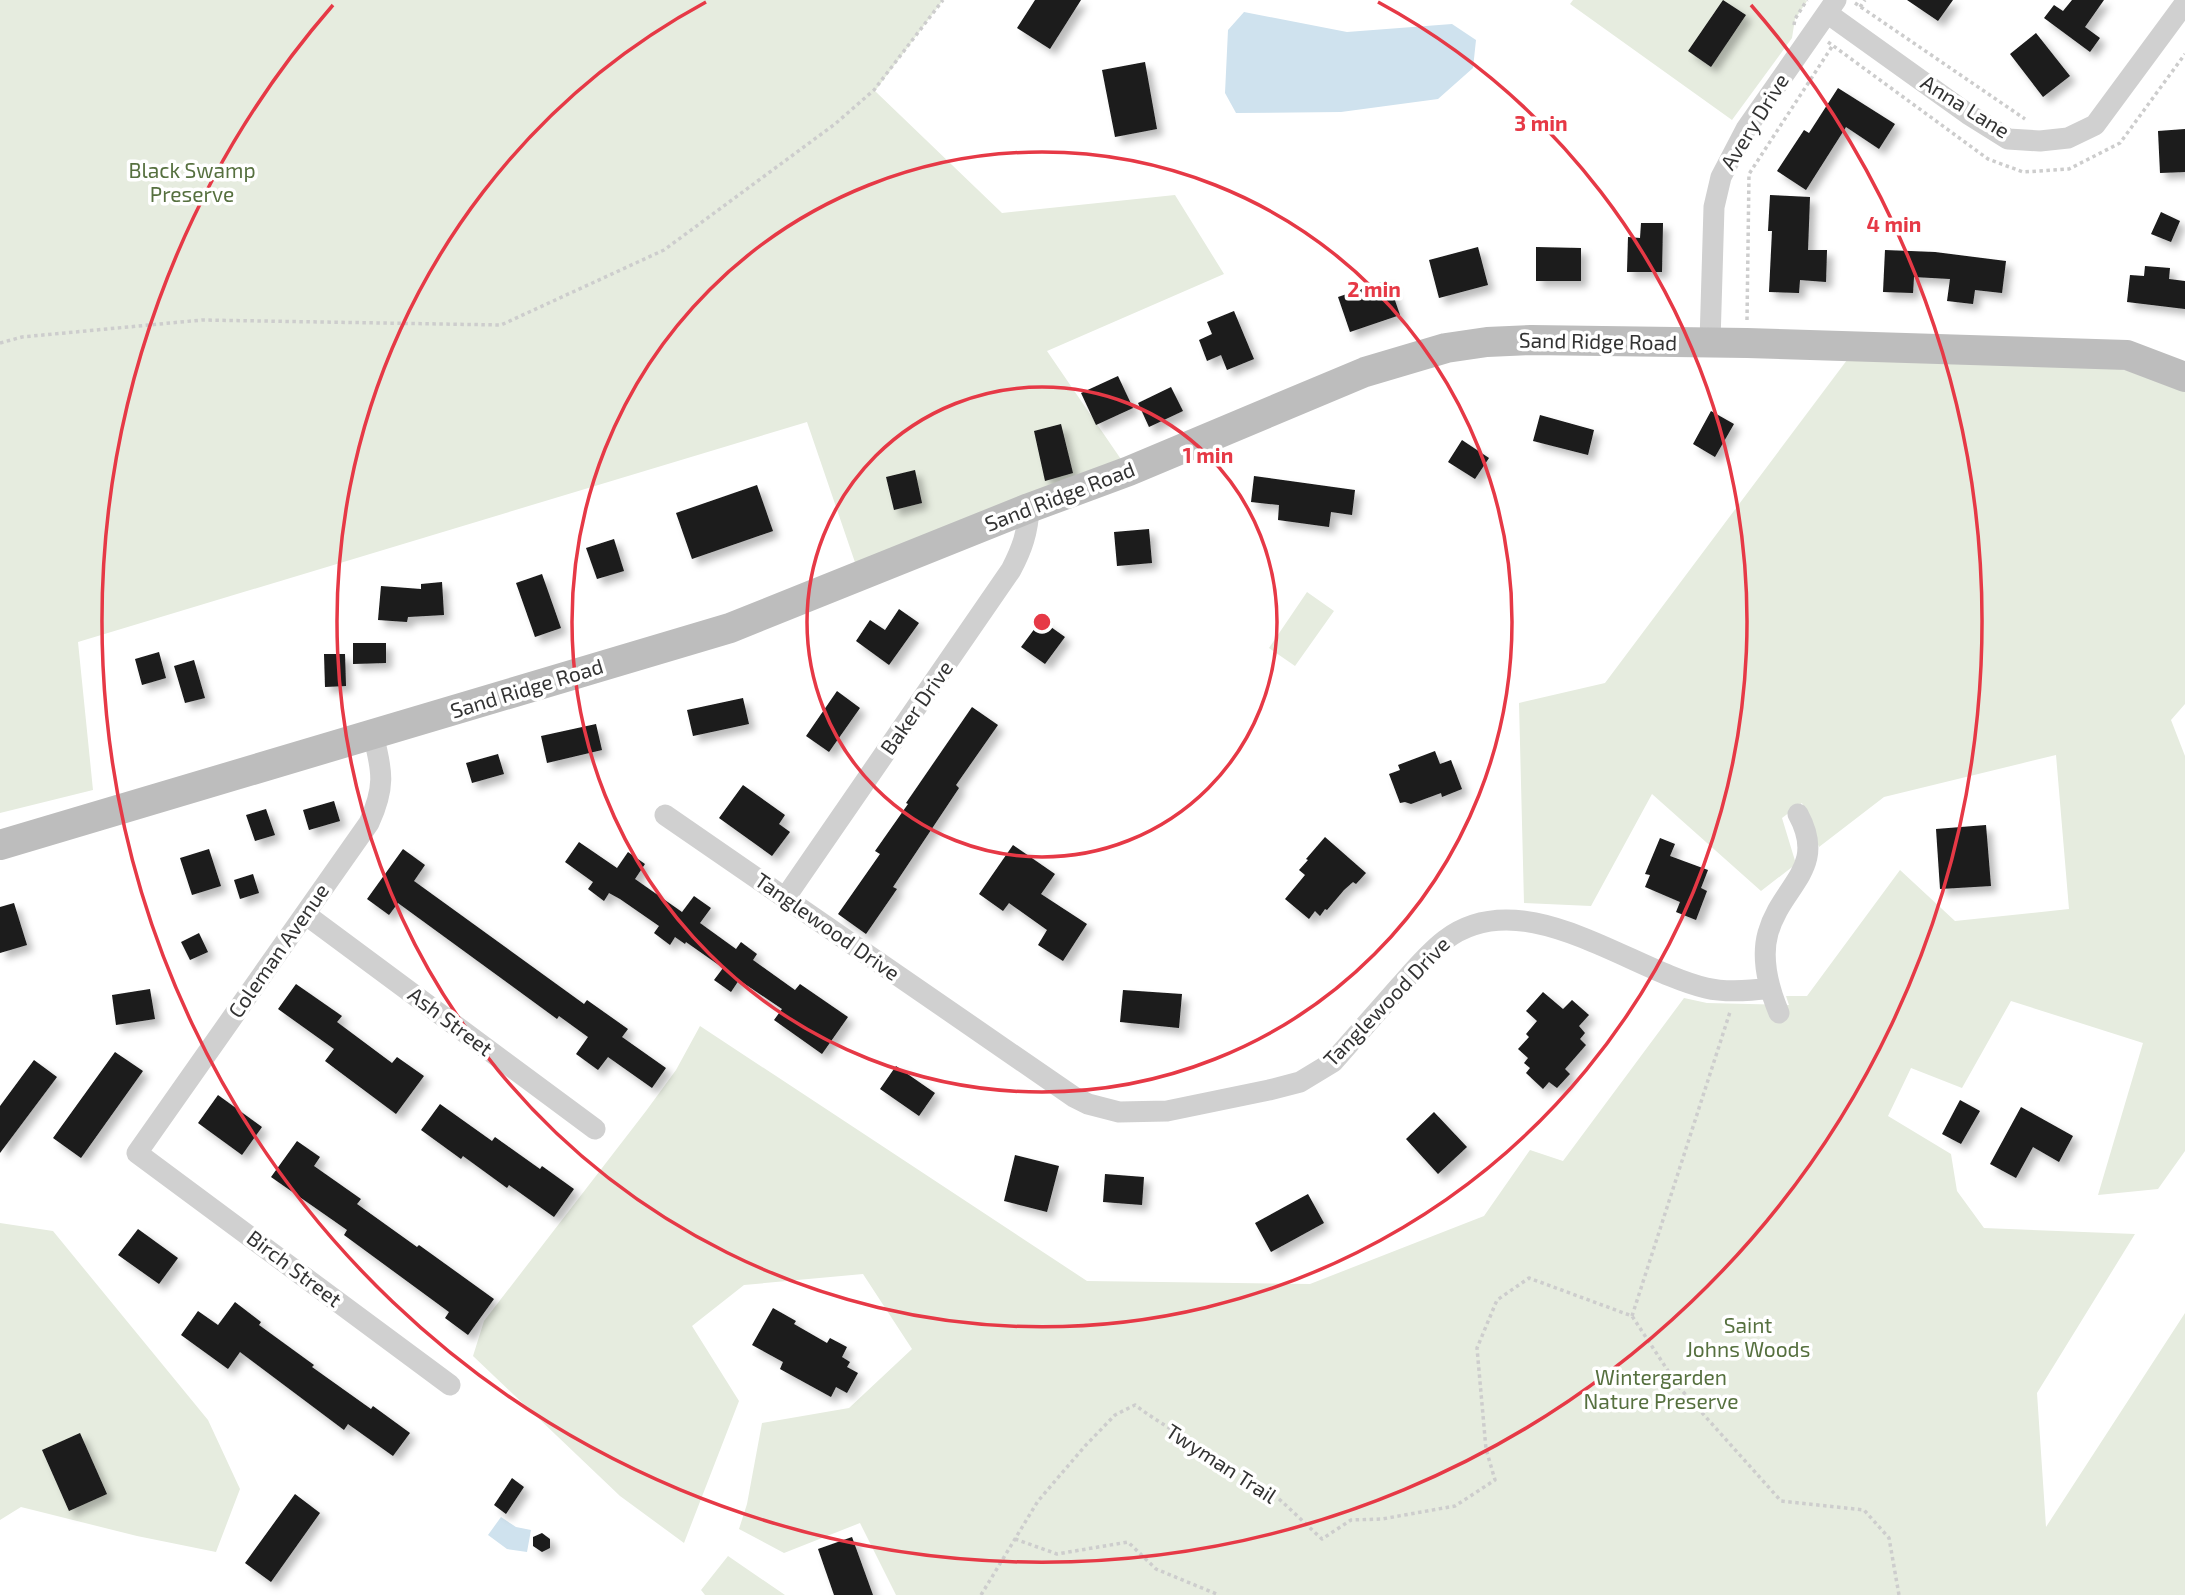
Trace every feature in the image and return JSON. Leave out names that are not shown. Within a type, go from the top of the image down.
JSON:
[{"type":"street","name":"Anna Lane","points":[[1832,6],[1846,26],[1968,114],[2008,139],[2040,141],[2068,138],[2095,125],[2185,3]]},
{"type":"street","name":"Avery Drive","points":[[1710,342],[1714,207],[1720,177],[1746,129],[1832,6]]},
{"type":"street","name":"Sand Ridge Road","points":[[0,845],[730,628],[1029,508],[1129,471],[1365,372],[1446,348],[1487,342],[1531,340],[1710,342],[2127,355],[2185,377]]},
{"type":"street","name":"Baker Drive","points":[[785,898],[1011,570],[1023,548],[1028,529],[1029,508]]},
{"type":"street","name":"Coleman Avenue","points":[[137,1153],[369,824],[379,802],[382,786],[382,769],[373,736]]},
{"type":"street","points":[[1779,1013],[1770,988],[1766,942],[1783,900],[1803,871],[1809,852],[1808,837],[1798,814]]},
{"type":"street","name":"Tanglewood Drive","points":[[665,816],[1074,1097],[1088,1104],[1119,1112],[1167,1111],[1269,1090],[1314,1075],[1333,1062],[1434,949],[1462,929],[1492,919],[1506,918],[1566,932],[1678,979],[1707,988],[1737,992],[1770,988]]},
{"type":"street","name":"Ash Street","points":[[305,914],[595,1129]]},
{"type":"street","name":"Birch Street","points":[[137,1153],[450,1385]]},
{"type":"path","points":[[0,343],[22,337],[202,320],[501,325],[664,250],[835,124],[874,90],[943,0]]},
{"type":"path","points":[[1851,0],[2020,118],[2031,120]]},
{"type":"path","points":[[1747,343],[1749,174],[1865,0]]},
{"type":"path","points":[[1737,992],[1632,1316],[1678,1386],[1781,1501],[1864,1510],[1889,1538],[1899,1595]]},
{"type":"path","name":"Twyman Trail","points":[[981,1595],[1038,1501],[1115,1415],[1135,1405],[1165,1427],[1204,1447],[1263,1486],[1322,1539],[1351,1520],[1382,1519],[1455,1506],[1495,1480],[1486,1449],[1477,1348],[1497,1300],[1529,1278],[1632,1316]]},
{"type":"path","points":[[1015,1539],[1057,1555],[1128,1542],[1156,1569],[1219,1595]]},
{"type":"green space","name":"Black Swamp Preserve","points":[[0,0],[943,0],[875,91],[1002,213],[1175,195],[1224,274],[1047,351],[1129,471],[860,577],[807,422],[78,642],[93,790],[0,813]]},
{"type":"green space","points":[[1573,0],[1807,1],[1795,19],[1792,38],[1732,120],[1570,4]]},
{"type":"green space","name":"Saint Johns Woods","points":[[1847,360],[2095,364],[2185,382],[2185,704],[2171,720],[2185,756],[2185,1151],[2158,1189],[2098,1195],[2143,1043],[2011,1001],[1962,1088],[1911,1068],[1888,1116],[1951,1154],[1957,1191],[1984,1228],[2135,1234],[2037,1393],[2046,1527],[2185,1313],[2185,1595],[896,1595],[860,1523],[784,1553],[739,1529],[747,1504],[762,1423],[849,1408],[912,1349],[863,1274],[744,1285],[692,1326],[739,1401],[684,1543],[620,1496],[473,1356],[484,1321],[646,1111],[676,1070],[700,1026],[1087,1281],[1310,1284],[1484,1216],[1530,1150],[1563,1161],[1684,998],[1707,1003],[1789,1005],[1786,996],[1807,996],[1900,870],[1955,921],[2069,909],[2056,755],[1884,797],[1819,847],[1802,803],[1782,818],[1796,864],[1761,891],[1652,794],[1591,906],[1524,903],[1519,703],[1605,683]]},
{"type":"green space","points":[[1307,592],[1334,611],[1295,666],[1269,648]]},
{"type":"green space","points":[[0,1223],[53,1231],[208,1420],[240,1489],[216,1552],[137,1536],[21,1507],[0,1520]]},
{"type":"green space","points":[[728,1556],[785,1595],[705,1595],[701,1590]]},
{"type":"water","points":[[1244,12],[1347,32],[1452,24],[1476,40],[1473,68],[1438,99],[1341,112],[1236,113],[1225,93],[1228,30]]},
{"type":"water","points":[[501,1517],[516,1527],[531,1530],[527,1552],[507,1549],[488,1535]]},
{"type":"building","points":[[1035,0],[1081,0],[1050,49],[1017,28]]},
{"type":"building","points":[[1723,0],[1746,15],[1711,67],[1688,51]]},
{"type":"building","points":[[1907,0],[1953,0],[1938,21]]},
{"type":"building","points":[[2072,0],[2104,0],[2085,27],[2100,38],[2090,52],[2044,18],[2054,5],[2063,11]]},
{"type":"building","points":[[2036,33],[2070,76],[2043,97],[2010,54]]},
{"type":"building","points":[[1145,62],[1157,129],[1115,137],[1102,70]]},
{"type":"building","points":[[1838,88],[1895,124],[1879,149],[1846,127],[1806,190],[1777,171],[1804,130],[1809,133]]},
{"type":"building","points":[[2185,129],[2185,172],[2160,173],[2158,131]]},
{"type":"building","points":[[1770,195],[1810,197],[1808,250],[1827,250],[1826,282],[1800,280],[1799,293],[1769,292],[1772,231],[1768,231]]},
{"type":"building","points":[[2161,212],[2180,221],[2171,242],[2151,234]]},
{"type":"building","points":[[1641,223],[1663,223],[1662,272],[1627,272],[1628,237],[1640,238]]},
{"type":"building","points":[[1478,247],[1488,285],[1439,298],[1429,260]]},
{"type":"building","points":[[1536,247],[1581,248],[1581,281],[1536,281]]},
{"type":"building","points":[[1885,250],[1935,252],[2006,261],[2002,293],[1975,290],[1973,304],[1947,301],[1950,279],[1914,277],[1913,293],[1883,292]]},
{"type":"building","points":[[2145,266],[2170,268],[2169,279],[2185,281],[2185,309],[2127,302],[2130,275],[2144,276]]},
{"type":"building","points":[[1388,280],[1400,315],[1350,332],[1338,297]]},
{"type":"building","points":[[1234,311],[1254,359],[1227,370],[1221,355],[1207,361],[1199,340],[1212,334],[1207,322]]},
{"type":"building","points":[[1118,376],[1133,408],[1096,425],[1081,393]]},
{"type":"building","points":[[1171,387],[1183,411],[1149,427],[1138,403]]},
{"type":"building","points":[[1711,411],[1734,424],[1715,457],[1693,444]]},
{"type":"building","points":[[1540,415],[1594,430],[1588,455],[1533,441]]},
{"type":"building","points":[[1061,424],[1073,473],[1045,481],[1034,431]]},
{"type":"building","points":[[1462,440],[1489,458],[1475,479],[1448,462]]},
{"type":"building","points":[[915,470],[922,503],[894,510],[886,477]]},
{"type":"building","points":[[1254,476],[1355,490],[1352,515],[1331,512],[1329,527],[1278,520],[1279,505],[1251,502]]},
{"type":"building","points":[[757,485],[773,531],[692,559],[676,513]]},
{"type":"building","points":[[1149,529],[1152,563],[1117,566],[1114,532]]},
{"type":"building","points":[[614,539],[624,571],[597,579],[586,548]]},
{"type":"building","points":[[542,574],[561,628],[535,637],[516,583]]},
{"type":"building","points":[[442,582],[444,615],[408,617],[407,622],[378,620],[381,586],[421,589],[421,584]]},
{"type":"building","points":[[899,609],[919,623],[889,665],[856,641],[870,620],[885,630]]},
{"type":"building","points":[[1041,620],[1065,637],[1045,664],[1021,647]]},
{"type":"building","points":[[353,643],[386,643],[386,663],[353,664]]},
{"type":"building","points":[[159,652],[166,678],[142,685],[135,659]]},
{"type":"building","points":[[324,654],[345,654],[346,686],[325,687]]},
{"type":"building","points":[[194,660],[205,698],[185,703],[174,666]]},
{"type":"building","points":[[837,691],[860,708],[829,752],[806,736]]},
{"type":"building","points":[[743,698],[749,724],[693,736],[687,710]]},
{"type":"building","points":[[972,707],[998,725],[956,785],[959,788],[893,887],[897,889],[866,934],[838,914],[880,854],[875,851],[908,804],[906,803]]},
{"type":"building","points":[[596,724],[602,750],[547,763],[541,736]]},
{"type":"building","points":[[1435,751],[1440,764],[1451,760],[1462,789],[1411,804],[1400,803],[1389,774],[1400,770],[1398,765]]},
{"type":"building","points":[[498,754],[504,774],[472,783],[466,763]]},
{"type":"building","points":[[743,785],[785,815],[779,824],[790,832],[772,856],[719,818]]},
{"type":"building","points":[[334,801],[340,821],[309,830],[303,810]]},
{"type":"building","points":[[266,809],[275,835],[255,841],[246,815]]},
{"type":"building","points":[[1986,825],[1991,886],[1940,889],[1936,829]]},
{"type":"building","points":[[1325,837],[1366,873],[1356,884],[1353,882],[1344,890],[1320,916],[1315,911],[1309,919],[1285,899],[1305,875],[1299,870],[1308,860],[1306,859]]},
{"type":"building","points":[[1660,838],[1675,844],[1670,856],[1708,870],[1701,888],[1707,891],[1696,920],[1676,912],[1680,902],[1645,887],[1650,875],[1645,874]]},
{"type":"building","points":[[579,842],[617,868],[628,852],[645,864],[635,879],[682,912],[694,896],[711,908],[700,923],[736,949],[741,942],[757,954],[753,960],[795,990],[800,984],[848,1017],[822,1054],[774,1020],[782,1009],[739,980],[731,992],[714,980],[723,968],[675,937],[670,945],[654,933],[659,926],[620,899],[609,893],[604,901],[588,889],[593,882],[565,862]]},
{"type":"building","points":[[1013,845],[1055,874],[1041,894],[1087,924],[1063,961],[1038,945],[1047,930],[1009,903],[1003,911],[979,894]]},
{"type":"building","points":[[209,849],[221,886],[192,895],[180,858]]},
{"type":"building","points":[[403,849],[425,865],[414,881],[584,1004],[587,1000],[628,1029],[622,1037],[666,1068],[652,1088],[608,1057],[598,1070],[576,1054],[588,1037],[559,1016],[557,1019],[398,903],[389,915],[367,899]]},
{"type":"building","points":[[253,874],[259,893],[240,899],[234,880]]},
{"type":"building","points":[[14,903],[27,945],[0,953],[0,907]]},
{"type":"building","points":[[199,933],[208,952],[190,960],[181,942]]},
{"type":"building","points":[[296,984],[342,1016],[337,1022],[392,1063],[397,1057],[424,1076],[396,1114],[325,1061],[334,1049],[278,1009]]},
{"type":"building","points":[[150,989],[155,1019],[116,1025],[112,995]]},
{"type":"building","points":[[1123,990],[1182,994],[1179,1028],[1120,1022]]},
{"type":"building","points":[[1543,992],[1563,1009],[1572,1000],[1589,1015],[1579,1026],[1585,1033],[1580,1039],[1586,1045],[1565,1069],[1570,1074],[1557,1088],[1549,1082],[1543,1089],[1526,1073],[1530,1068],[1524,1063],[1528,1058],[1518,1049],[1529,1037],[1526,1034],[1537,1021],[1526,1011]]},
{"type":"building","points":[[115,1052],[143,1071],[81,1158],[53,1138]]},
{"type":"building","points":[[34,1060],[57,1077],[0,1153],[0,1106]]},
{"type":"building","points":[[896,1066],[935,1093],[919,1116],[880,1089]]},
{"type":"building","points":[[218,1095],[262,1127],[242,1155],[198,1123]]},
{"type":"building","points":[[1960,1100],[1980,1111],[1961,1144],[1942,1134]]},
{"type":"building","points":[[440,1104],[492,1141],[495,1137],[574,1189],[554,1217],[463,1156],[461,1159],[421,1130]]},
{"type":"building","points":[[2021,1107],[2073,1136],[2059,1162],[2033,1147],[2016,1178],[1990,1164]]},
{"type":"building","points":[[1434,1112],[1467,1147],[1438,1174],[1406,1139]]},
{"type":"building","points":[[297,1141],[320,1157],[314,1166],[361,1199],[357,1204],[494,1299],[468,1335],[445,1318],[449,1312],[344,1235],[347,1230],[271,1177]]},
{"type":"building","points":[[1015,1155],[1059,1166],[1047,1212],[1004,1201]]},
{"type":"building","points":[[1105,1174],[1144,1177],[1142,1205],[1103,1202]]},
{"type":"building","points":[[1308,1194],[1324,1223],[1271,1252],[1255,1223]]},
{"type":"building","points":[[138,1229],[178,1258],[159,1284],[118,1255]]},
{"type":"building","points":[[235,1302],[261,1322],[259,1325],[314,1365],[312,1367],[410,1433],[393,1456],[348,1424],[344,1430],[240,1352],[228,1369],[181,1335],[198,1311],[218,1325]]},
{"type":"building","points":[[773,1308],[827,1343],[830,1338],[847,1347],[842,1357],[850,1362],[847,1367],[858,1373],[847,1393],[836,1387],[831,1397],[780,1369],[783,1362],[752,1345]]},
{"type":"building","points":[[80,1433],[107,1494],[69,1511],[42,1450]]},
{"type":"building","points":[[512,1478],[524,1487],[506,1514],[494,1505]]},
{"type":"building","points":[[295,1494],[320,1513],[271,1582],[245,1563]]},
{"type":"building","points":[[542,1533],[550,1539],[550,1548],[542,1552],[533,1546],[533,1537]]},
{"type":"building","points":[[852,1537],[873,1595],[834,1595],[818,1549]]},
{"type":"park label","name":"Wintergarden Nature Preserve","points":[[1661,1390]]}]
